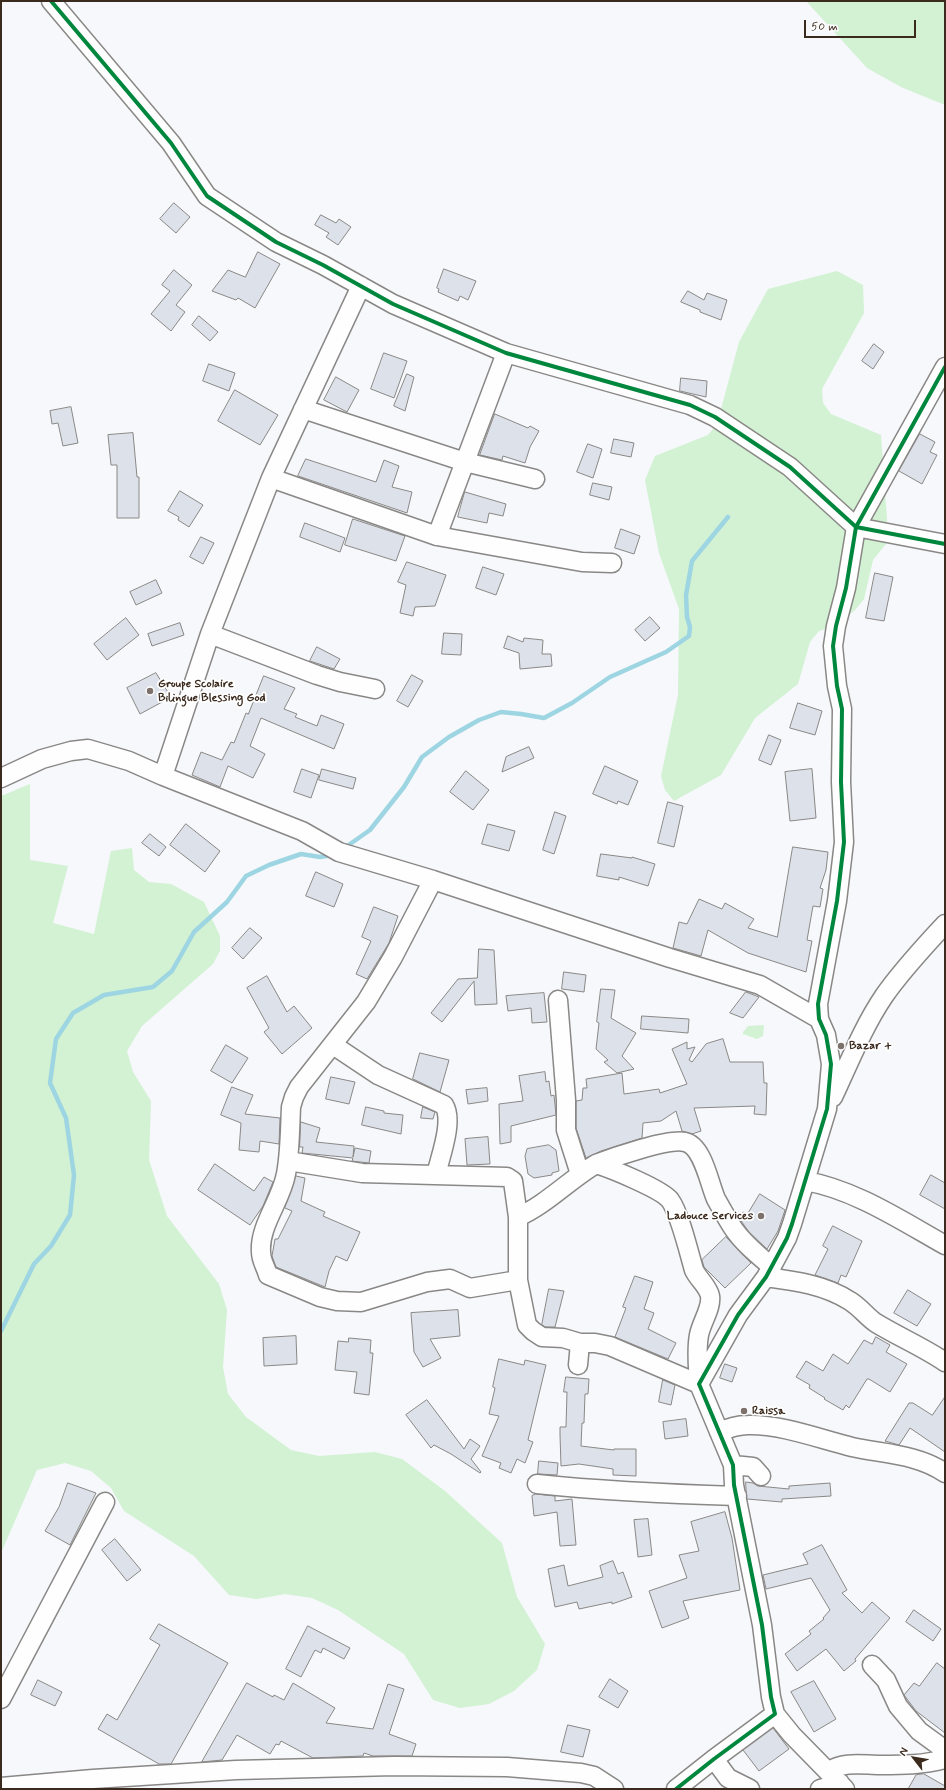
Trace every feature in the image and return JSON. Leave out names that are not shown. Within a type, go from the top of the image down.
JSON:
[{"type":"street","points":[[51,1],[171,143],[207,196],[276,242],[323,265],[394,304],[506,353],[690,405],[715,417],[790,467],[856,527],[945,544]]},
{"type":"street","points":[[163,776],[210,634],[271,478],[360,286]]},
{"type":"street","points":[[437,536],[506,353]]},
{"type":"street","points":[[827,1109],[831,1064],[826,1035],[819,1019],[818,1004],[819,989],[837,901],[844,842],[841,782],[842,709],[837,686],[833,646],[836,626],[846,588],[856,527],[945,367]]},
{"type":"street","points":[[303,409],[465,462],[535,479]]},
{"type":"street","points":[[271,478],[437,536],[582,562],[612,563]]},
{"type":"street","points":[[210,634],[323,677],[375,689]]},
{"type":"street","points":[[1,778],[42,759],[71,751],[88,749],[129,761],[302,831],[339,852],[433,880],[670,958],[760,985],[819,1019]]},
{"type":"street","points":[[433,880],[393,957],[366,1002],[299,1087],[294,1097],[291,1107],[288,1161],[283,1186],[264,1229],[261,1241],[262,1261],[268,1275],[320,1297],[337,1301],[361,1302],[427,1282],[450,1279],[470,1288],[518,1280]]},
{"type":"street","points":[[699,1384],[738,1315],[769,1272],[787,1238],[827,1109],[868,1023],[904,969],[945,924]]},
{"type":"street","points":[[558,1000],[566,1100],[566,1130],[580,1174]]},
{"type":"street","points":[[333,1045],[378,1075],[444,1105],[447,1109],[448,1120],[436,1175]]},
{"type":"street","points":[[518,1217],[539,1206],[580,1174],[596,1164],[620,1155],[675,1141],[685,1142],[693,1145],[700,1154],[717,1199],[732,1228],[769,1272],[834,1293],[863,1310],[874,1329],[932,1353],[945,1362]]},
{"type":"street","points":[[288,1161],[362,1173],[507,1177],[513,1181],[518,1217],[518,1280],[527,1325],[542,1337],[563,1338],[580,1343],[595,1343],[610,1346],[699,1384]]},
{"type":"street","points":[[596,1164],[654,1188],[665,1195],[675,1208],[697,1278],[706,1287],[710,1296],[710,1303],[701,1325],[697,1347],[699,1384],[732,1465],[762,1625],[771,1697],[775,1714],[792,1735],[838,1781]]},
{"type":"street","points":[[805,1181],[836,1189],[889,1213],[945,1245]]},
{"type":"street","points":[[578,1365],[580,1343]]},
{"type":"street","points":[[719,1432],[734,1426],[764,1426],[876,1452],[918,1460],[934,1465],[945,1473]]},
{"type":"street","points":[[732,1465],[753,1467],[761,1476]]},
{"type":"street","points":[[537,1484],[592,1490],[737,1496]]},
{"type":"street","points":[[1,1699],[105,1502]]},
{"type":"street","points":[[872,1664],[886,1680],[898,1706],[919,1731],[945,1750]]},
{"type":"street","points":[[676,1789],[714,1758],[775,1714]]},
{"type":"street","points":[[714,1758],[728,1778],[750,1789]]},
{"type":"street","points":[[838,1781],[835,1767],[852,1764],[898,1765],[933,1763],[945,1760]]},
{"type":"street","points":[[1,1787],[93,1778],[236,1770],[410,1766],[507,1767],[581,1773],[594,1776],[614,1789]]},
{"type":"street","points":[[820,1789],[838,1781]]},
{"type":"green space","points":[[806,1],[945,1],[945,105],[901,87],[867,68]]},
{"type":"green space","points":[[837,271],[863,285],[864,313],[822,389],[823,403],[831,414],[881,435],[888,534],[890,539],[873,560],[864,599],[856,609],[836,626],[819,631],[810,642],[798,684],[755,718],[721,775],[674,801],[665,790],[661,776],[678,695],[679,609],[659,553],[645,480],[655,456],[708,435],[717,424],[739,342],[768,289]]},
{"type":"green space","points":[[30,784],[30,860],[68,866],[53,923],[94,934],[111,851],[132,848],[134,870],[149,882],[171,884],[204,902],[220,936],[220,951],[213,964],[142,1026],[127,1051],[133,1072],[151,1101],[149,1160],[167,1216],[219,1284],[227,1310],[223,1367],[228,1394],[246,1417],[291,1450],[319,1456],[375,1452],[402,1459],[445,1491],[502,1543],[517,1597],[545,1644],[537,1670],[514,1691],[489,1704],[460,1708],[433,1700],[404,1654],[338,1610],[312,1598],[285,1594],[257,1599],[229,1595],[194,1556],[124,1511],[111,1488],[91,1471],[65,1463],[37,1470],[1,1553],[1,796]]},
{"type":"green space","points":[[764,1025],[763,1036],[757,1039],[743,1034],[748,1026]]},
{"type":"building","points":[[174,203],[190,217],[176,233],[160,219]]},
{"type":"building","points":[[321,215],[336,223],[339,219],[351,227],[338,245],[326,237],[329,233],[315,225]]},
{"type":"building","points":[[258,252],[280,264],[255,308],[238,298],[236,300],[212,291],[228,270],[245,277]]},
{"type":"building","points":[[444,269],[476,281],[468,300],[460,296],[458,301],[438,292],[439,289],[437,288]]},
{"type":"building","points":[[174,270],[192,285],[176,305],[185,312],[171,331],[151,314],[170,291],[162,285]]},
{"type":"building","points":[[688,291],[704,300],[707,293],[727,300],[721,320],[700,312],[700,310],[681,302]]},
{"type":"building","points":[[199,316],[218,332],[210,341],[192,325]]},
{"type":"building","points":[[874,344],[884,352],[873,369],[862,361]]},
{"type":"building","points":[[384,353],[407,361],[394,398],[371,389]]},
{"type":"building","points":[[209,364],[235,373],[229,391],[203,381]]},
{"type":"building","points":[[407,374],[414,377],[405,411],[394,406]]},
{"type":"building","points":[[336,377],[359,390],[347,412],[324,400]]},
{"type":"building","points":[[681,378],[707,381],[706,397],[680,391]]},
{"type":"building","points":[[235,390],[278,415],[260,445],[218,421]]},
{"type":"building","points":[[71,407],[78,443],[63,446],[58,423],[52,424],[50,411]]},
{"type":"building","points":[[495,414],[528,428],[530,426],[539,431],[530,447],[525,463],[503,456],[502,460],[480,455]]},
{"type":"building","points":[[133,433],[137,477],[139,477],[139,518],[117,518],[117,465],[111,465],[108,435]]},
{"type":"building","points":[[920,434],[935,442],[930,452],[937,455],[922,484],[899,471]]},
{"type":"building","points":[[614,439],[634,443],[631,457],[611,453]]},
{"type":"building","points":[[588,444],[602,449],[593,478],[577,472]]},
{"type":"building","points":[[306,459],[376,482],[384,460],[399,466],[392,487],[412,492],[407,513],[298,476]]},
{"type":"building","points":[[593,483],[612,487],[609,500],[590,495]]},
{"type":"building","points":[[180,491],[203,505],[189,527],[178,520],[179,517],[168,511]]},
{"type":"building","points":[[465,492],[506,504],[503,516],[489,513],[487,523],[458,517]]},
{"type":"building","points":[[353,519],[405,536],[396,561],[345,545]]},
{"type":"building","points":[[305,523],[345,538],[340,552],[300,537]]},
{"type":"building","points":[[621,529],[640,536],[634,554],[615,548]]},
{"type":"building","points":[[201,537],[214,543],[203,564],[190,557]]},
{"type":"building","points":[[407,562],[446,575],[435,606],[415,607],[413,616],[400,613],[406,585],[398,582]]},
{"type":"building","points":[[483,567],[504,574],[496,595],[476,588]]},
{"type":"building","points":[[875,573],[893,577],[884,621],[866,618]]},
{"type":"building","points":[[156,580],[162,593],[136,605],[130,592]]},
{"type":"building","points":[[650,617],[660,628],[645,641],[635,630]]},
{"type":"building","points":[[126,618],[139,635],[107,660],[94,644]]},
{"type":"building","points":[[180,623],[184,635],[152,646],[148,634]]},
{"type":"building","points":[[444,633],[462,634],[461,655],[442,654]]},
{"type":"building","points":[[508,636],[523,642],[524,638],[543,640],[542,654],[551,654],[552,666],[520,669],[519,653],[504,648]]},
{"type":"building","points":[[317,647],[340,659],[334,669],[310,661]]},
{"type":"building","points":[[156,673],[173,700],[164,701],[140,714],[127,688]]},
{"type":"building","points":[[412,675],[423,681],[408,707],[397,701]]},
{"type":"building","points":[[264,676],[295,688],[284,709],[297,714],[295,717],[317,726],[321,715],[344,724],[334,749],[261,718],[250,746],[265,754],[253,778],[228,766],[220,787],[192,775],[201,752],[222,760],[231,742],[234,743],[246,713],[248,714]]},
{"type":"building","points":[[798,703],[822,711],[815,735],[790,728]]},
{"type":"building","points":[[769,735],[781,740],[771,765],[759,760]]},
{"type":"building","points":[[529,747],[534,758],[502,772],[506,757]]},
{"type":"building","points":[[605,766],[638,781],[628,805],[618,801],[617,804],[593,794]]},
{"type":"building","points":[[302,769],[319,775],[311,798],[294,792]]},
{"type":"building","points":[[322,769],[356,778],[353,789],[319,780]]},
{"type":"building","points":[[812,769],[816,818],[790,821],[785,772]]},
{"type":"building","points":[[466,771],[489,790],[473,810],[450,792]]},
{"type":"building","points":[[668,802],[683,806],[674,847],[658,843]]},
{"type":"building","points":[[555,812],[566,816],[554,854],[543,850]]},
{"type":"building","points":[[186,824],[220,851],[205,872],[170,845]]},
{"type":"building","points":[[488,824],[515,831],[509,851],[482,844]]},
{"type":"building","points":[[150,834],[166,847],[159,856],[142,843]]},
{"type":"building","points":[[793,847],[828,852],[826,870],[820,888],[823,889],[820,907],[813,906],[807,940],[812,941],[806,972],[748,953],[708,930],[701,956],[673,948],[679,922],[687,924],[699,899],[722,909],[725,903],[754,919],[748,928],[777,937]]},
{"type":"building","points":[[601,854],[632,857],[655,864],[648,886],[619,877],[619,880],[597,876]]},
{"type":"building","points":[[316,872],[343,884],[334,907],[306,896]]},
{"type":"building","points":[[374,907],[398,916],[389,943],[367,979],[356,974],[371,941],[362,937]]},
{"type":"building","points":[[250,928],[262,938],[243,959],[232,948]]},
{"type":"building","points":[[479,949],[494,950],[497,1004],[475,1005],[474,981],[442,1022],[431,1013],[458,979],[477,978]]},
{"type":"building","points":[[564,972],[586,975],[584,992],[562,989]]},
{"type":"building","points":[[267,976],[287,1012],[294,1006],[312,1028],[282,1054],[264,1032],[269,1028],[247,988]]},
{"type":"building","points":[[601,989],[615,990],[611,1018],[636,1033],[622,1056],[634,1069],[617,1073],[604,1062],[608,1060],[596,1049],[599,1023],[597,1022]]},
{"type":"building","points":[[746,992],[759,997],[743,1018],[730,1013]]},
{"type":"building","points":[[544,993],[547,1022],[532,1023],[531,1008],[508,1011],[506,996]]},
{"type":"building","points":[[642,1016],[689,1019],[688,1033],[641,1029]]},
{"type":"building","points":[[723,1039],[730,1062],[763,1062],[764,1083],[767,1083],[766,1115],[754,1114],[755,1106],[694,1108],[701,1131],[692,1134],[682,1131],[676,1111],[661,1121],[643,1123],[642,1138],[601,1151],[586,1158],[576,1128],[576,1101],[582,1100],[583,1088],[587,1088],[586,1079],[622,1073],[624,1094],[659,1089],[660,1093],[687,1084],[672,1049],[687,1042],[687,1049],[695,1047],[689,1060],[692,1062],[706,1044]]},
{"type":"building","points":[[226,1045],[248,1058],[232,1083],[211,1071]]},
{"type":"building","points":[[420,1053],[449,1060],[440,1092],[413,1079]]},
{"type":"building","points":[[545,1072],[546,1082],[549,1081],[551,1096],[554,1095],[556,1115],[511,1126],[511,1142],[500,1144],[499,1104],[523,1101],[519,1076]]},
{"type":"building","points":[[331,1077],[355,1082],[349,1104],[326,1099]]},
{"type":"building","points":[[232,1087],[253,1095],[245,1114],[280,1118],[279,1144],[260,1141],[259,1152],[239,1150],[241,1123],[221,1115]]},
{"type":"building","points":[[487,1088],[488,1101],[468,1104],[466,1090]]},
{"type":"building","points":[[366,1107],[384,1111],[384,1113],[403,1115],[401,1134],[362,1125]]},
{"type":"building","points":[[423,1107],[435,1112],[433,1119],[421,1118]]},
{"type":"building","points":[[301,1122],[320,1128],[316,1142],[354,1146],[353,1157],[355,1148],[371,1151],[369,1163],[352,1161],[353,1158],[302,1153],[303,1147],[300,1147]]},
{"type":"building","points":[[488,1137],[490,1164],[467,1165],[465,1139]]},
{"type":"building","points":[[549,1145],[556,1150],[559,1171],[552,1173],[552,1175],[534,1178],[528,1174],[525,1156],[527,1149]]},
{"type":"building","points":[[215,1164],[254,1191],[264,1177],[273,1182],[263,1206],[250,1225],[198,1190]]},
{"type":"building","points":[[931,1175],[945,1183],[945,1209],[920,1195]]},
{"type":"building","points":[[296,1176],[305,1178],[301,1201],[325,1212],[323,1216],[360,1232],[347,1261],[336,1256],[329,1271],[325,1287],[276,1267],[272,1256],[275,1239],[278,1239],[292,1211],[285,1208]]},
{"type":"building","points":[[760,1194],[785,1210],[778,1231],[767,1249],[749,1232],[739,1218],[743,1212],[747,1214]]},
{"type":"building","points":[[833,1226],[862,1241],[846,1277],[841,1275],[838,1283],[815,1275],[828,1249],[823,1246]]},
{"type":"building","points":[[726,1237],[751,1263],[725,1288],[704,1267],[702,1260]]},
{"type":"building","points":[[635,1276],[653,1282],[644,1309],[654,1313],[648,1329],[676,1343],[668,1359],[615,1337],[626,1308],[623,1307]]},
{"type":"building","points":[[549,1289],[564,1291],[555,1327],[545,1327],[542,1325]]},
{"type":"building","points":[[908,1290],[931,1304],[917,1326],[894,1313]]},
{"type":"building","points":[[458,1310],[460,1336],[430,1339],[441,1358],[423,1367],[414,1352],[411,1313]]},
{"type":"building","points":[[296,1336],[297,1364],[264,1366],[263,1338]]},
{"type":"building","points":[[876,1337],[890,1345],[886,1352],[907,1364],[890,1392],[867,1379],[849,1408],[846,1405],[843,1410],[824,1399],[825,1398],[809,1388],[810,1385],[796,1377],[806,1361],[823,1371],[833,1354],[848,1364],[864,1340],[872,1344]]},
{"type":"building","points":[[349,1338],[371,1340],[370,1353],[373,1353],[369,1395],[354,1393],[357,1372],[335,1370],[338,1341],[348,1342]]},
{"type":"building","points":[[499,1359],[524,1365],[525,1360],[546,1365],[528,1440],[533,1442],[525,1463],[517,1459],[511,1473],[499,1468],[501,1463],[482,1456],[499,1416],[489,1414],[495,1388],[493,1387]]},
{"type":"building","points":[[725,1364],[737,1368],[732,1382],[720,1378]]},
{"type":"building","points":[[566,1377],[589,1379],[588,1394],[585,1394],[584,1423],[582,1423],[581,1446],[614,1450],[636,1449],[636,1476],[613,1475],[613,1469],[579,1464],[561,1466],[560,1427],[566,1427],[567,1392],[564,1392]]},
{"type":"building","points":[[663,1380],[675,1385],[671,1405],[659,1402]]},
{"type":"building","points":[[945,1397],[945,1452],[910,1428],[899,1445],[885,1441],[909,1403],[913,1403],[932,1415]]},
{"type":"building","points":[[427,1400],[464,1449],[470,1439],[480,1446],[471,1459],[481,1472],[480,1473],[434,1445],[431,1448],[406,1415]]},
{"type":"building","points":[[686,1419],[688,1436],[665,1439],[663,1422]]},
{"type":"building","points":[[539,1461],[558,1463],[557,1475],[538,1474]]},
{"type":"building","points":[[746,1482],[753,1483],[758,1486],[789,1489],[789,1486],[830,1483],[831,1496],[782,1499],[782,1502],[747,1499]]},
{"type":"building","points":[[68,1483],[96,1493],[70,1545],[45,1531],[59,1507]]},
{"type":"building","points":[[536,1494],[555,1496],[555,1501],[572,1499],[576,1545],[560,1546],[557,1512],[534,1516],[532,1496]]},
{"type":"building","points":[[725,1512],[732,1538],[740,1590],[683,1601],[689,1618],[662,1628],[649,1591],[687,1578],[679,1555],[699,1551],[691,1522]]},
{"type":"building","points":[[648,1519],[652,1555],[638,1557],[634,1520]]},
{"type":"building","points":[[115,1539],[141,1570],[127,1581],[102,1550]]},
{"type":"building","points":[[822,1545],[847,1590],[842,1593],[862,1613],[872,1602],[890,1618],[855,1659],[856,1661],[844,1671],[826,1649],[797,1671],[785,1654],[811,1634],[809,1631],[824,1619],[823,1618],[830,1610],[811,1578],[766,1589],[763,1575],[808,1564],[803,1554]]},
{"type":"building","points":[[613,1561],[618,1574],[623,1572],[632,1597],[612,1604],[612,1602],[579,1609],[577,1602],[555,1607],[548,1569],[564,1565],[568,1586],[603,1577],[600,1566]]},
{"type":"building","points":[[914,1610],[941,1629],[933,1641],[906,1622]]},
{"type":"building","points":[[159,1624],[228,1663],[171,1764],[159,1764],[98,1729],[107,1714],[117,1720],[160,1645],[150,1639]]},
{"type":"building","points":[[308,1626],[350,1648],[344,1659],[323,1648],[321,1653],[315,1650],[301,1677],[286,1669]]},
{"type":"building","points":[[937,1663],[945,1669],[945,1733],[916,1711],[904,1695],[914,1683],[919,1686]]},
{"type":"building","points":[[610,1679],[628,1691],[618,1708],[599,1697]]},
{"type":"building","points":[[38,1680],[62,1692],[55,1706],[31,1695]]},
{"type":"building","points":[[814,1681],[836,1719],[814,1732],[791,1692]]},
{"type":"building","points":[[247,1683],[273,1697],[274,1695],[284,1700],[293,1683],[335,1708],[326,1723],[373,1729],[388,1684],[404,1689],[389,1734],[416,1744],[412,1756],[373,1756],[364,1753],[363,1756],[313,1758],[281,1741],[279,1745],[276,1744],[270,1754],[237,1735],[222,1760],[202,1762]]},
{"type":"building","points":[[568,1725],[590,1730],[583,1757],[561,1752]]},
{"type":"building","points":[[773,1728],[789,1749],[759,1771],[743,1750]]},
{"type":"building","points":[[924,1774],[945,1786],[945,1789],[908,1789],[916,1775]]},
{"type":"waterway","points":[[343,849],[370,830],[404,787],[422,757],[449,737],[479,720],[501,712],[544,718],[572,703],[610,677],[666,652],[689,636],[690,627],[687,617],[686,595],[692,561],[728,517]]},
{"type":"waterway","points":[[1,1331],[34,1264],[51,1246],[70,1215],[74,1175],[66,1118],[50,1083],[56,1039],[73,1013],[104,995],[153,987],[172,971],[194,932],[227,902],[246,876],[269,865],[301,854],[320,857],[333,855]]},
{"type":"cycle path","points":[[51,1],[171,143],[207,196],[276,242],[323,265],[393,304],[506,353],[690,405],[715,417],[790,467],[856,527],[945,544]]},
{"type":"cycle path","points":[[676,1789],[775,1714],[771,1697],[762,1625],[734,1485],[733,1465],[699,1384],[738,1315],[766,1277],[787,1238],[827,1109],[831,1064],[826,1035],[819,1019],[818,1004],[837,901],[844,842],[841,782],[842,709],[837,686],[833,646],[836,626],[846,588],[856,527],[945,367]]},
{"type":"place","name":"Groupe Scolaire Bilingue Blessing God","points":[[150,691]]},
{"type":"place","name":"Bazar +","points":[[841,1046]]},
{"type":"place","name":"Ladouce Services","points":[[761,1216]]},
{"type":"place","name":"Raissa","points":[[744,1411]]}]
